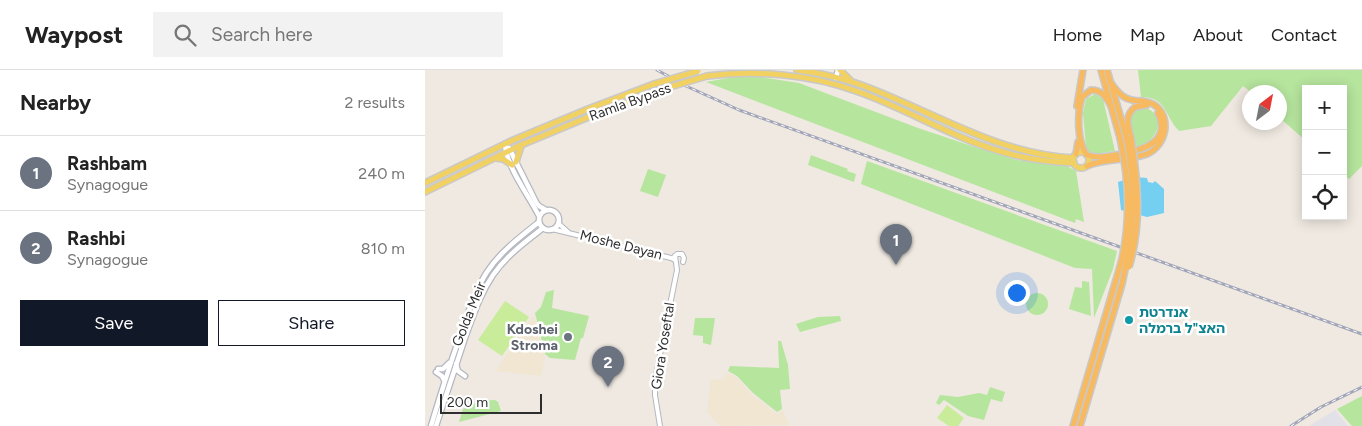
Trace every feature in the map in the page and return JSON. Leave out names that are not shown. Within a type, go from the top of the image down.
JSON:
[{"type":"highway","points":[[1074,158],[1078,146],[1077,109],[1083,70]]},
{"type":"highway","points":[[1101,70],[1111,106]]},
{"type":"highway","points":[[1073,426],[1136,227],[1138,190],[1126,137],[1107,70]]},
{"type":"highway","points":[[1087,166],[1095,162],[1139,156],[1155,149],[1162,142],[1165,133],[1165,121],[1161,112],[1151,103],[1124,99],[1111,83]]},
{"type":"highway","points":[[1079,426],[1122,284],[1127,225],[1128,190],[1126,137],[1128,116],[1135,107],[1146,105],[1154,108],[1160,118],[1161,130],[1154,142],[1145,149],[1116,155],[1097,157],[1086,155],[1081,143],[1079,120],[1081,102],[1089,91],[1099,91],[1106,96],[1126,137]]},
{"type":"main road","points":[[797,70],[854,83],[1003,145],[1030,153],[1074,158],[1081,152],[1086,155],[1089,161],[1087,166],[1080,168],[1074,158]]},
{"type":"main road","points":[[810,72],[823,70]]},
{"type":"main road","points":[[833,70],[834,77]]},
{"type":"main road","points":[[834,77],[839,70],[854,83]]},
{"type":"main road","name":"Ramla Bypass","points":[[425,183],[505,144],[588,108],[654,84],[701,71]]},
{"type":"main road","name":"Ramla Bypass","points":[[425,192],[521,145],[591,116],[663,89],[707,76],[731,73],[764,73],[823,82],[867,95],[1001,152],[1037,160],[1074,158]]},
{"type":"main road","points":[[493,158],[502,158],[514,164],[539,206],[557,213],[558,223],[552,229],[543,228],[514,164],[508,151],[505,144]]},
{"type":"main road","points":[[514,164],[521,145]]},
{"type":"main road","points":[[539,219],[542,212],[546,210]]},
{"type":"main road","name":"Golda Meir","points":[[431,426],[451,360],[471,304],[488,271],[504,251],[539,219]]},
{"type":"main road","name":"Golda Meir","points":[[436,426],[477,305],[493,275],[509,256],[543,228]]},
{"type":"main road","points":[[445,381],[443,376],[437,371],[444,368],[451,360]]},
{"type":"main road","points":[[456,363],[458,370],[465,376]]},
{"type":"street","name":"Moshe Dayan","points":[[558,223],[570,233]]},
{"type":"street","name":"Moshe Dayan","points":[[552,229],[674,259]]},
{"type":"street","points":[[679,254],[682,254],[683,262],[674,259],[679,254]]},
{"type":"street","name":"Giora Yoseftal","points":[[674,259],[677,270]]},
{"type":"street","name":"Giora Yoseftal","points":[[660,425],[655,395],[655,380],[677,270],[683,262]]},
{"type":"shaded area","points":[[532,316],[535,318],[545,357],[541,376],[496,371]]},
{"type":"shaded area","points":[[728,373],[736,377],[752,395],[777,414],[783,410],[789,425],[720,426],[707,412],[711,379],[721,380]]},
{"type":"shaded area","points":[[1335,410],[1348,426],[1309,426]]},
{"type":"green space","points":[[1138,70],[1362,70],[1362,166],[1349,179],[1347,177],[1347,85],[1302,85],[1302,137],[1287,124],[1287,85],[1242,85],[1211,126],[1179,131],[1164,108],[1156,100],[1141,97]]},
{"type":"green space","points":[[734,77],[761,77],[799,83],[918,128],[987,151],[1017,160],[1067,166],[1076,171],[1084,222],[1076,219],[1075,223],[706,82]]},
{"type":"green space","points":[[1095,94],[1103,99],[1115,151],[1095,154],[1086,148],[1083,113],[1086,99]]},
{"type":"green space","points":[[1144,107],[1156,116],[1157,128],[1155,135],[1150,140],[1136,147],[1129,119],[1134,110]]},
{"type":"green space","points":[[811,155],[856,174],[854,182],[808,165]]},
{"type":"green space","points":[[867,161],[1117,251],[1113,269],[1094,318],[1092,269],[1075,268],[861,184]]},
{"type":"green space","points":[[648,169],[666,175],[658,197],[640,191]]},
{"type":"green space","points":[[1082,281],[1089,282],[1091,316],[1069,309],[1075,287],[1082,288]]},
{"type":"green space","points":[[554,290],[552,308],[589,316],[575,360],[550,358],[545,354],[535,313],[541,307],[546,292]]},
{"type":"green space","points":[[1037,293],[1045,296],[1048,304],[1045,312],[1037,315],[1029,312],[1026,304],[1029,296]]},
{"type":"green space","points":[[505,301],[529,317],[502,356],[478,340]]},
{"type":"green space","points":[[840,316],[841,321],[800,332],[796,324],[818,317]]},
{"type":"green space","points":[[695,318],[715,318],[711,345],[703,343],[703,336],[693,335]]},
{"type":"green space","points":[[778,341],[781,341],[788,365],[790,389],[780,390],[782,409],[777,412],[753,393],[737,376],[728,371],[730,366],[779,368]]},
{"type":"green space","points":[[990,387],[1005,392],[1002,402],[991,399],[984,420],[968,416],[944,400],[939,405],[936,403],[940,395],[958,397],[979,393],[987,395]]},
{"type":"green space","points":[[1362,396],[1362,426],[1352,426],[1337,409]]},
{"type":"green space","points":[[495,400],[498,402],[501,411],[459,422],[463,409],[479,401]]},
{"type":"green space","points":[[947,405],[964,418],[958,426],[949,426],[937,418]]},
{"type":"water","points":[[1134,177],[1147,178],[1148,182],[1153,183],[1155,181],[1164,189],[1164,213],[1147,217],[1121,210],[1118,182]]},
{"type":"railway","points":[[657,70],[686,86],[739,110],[1362,334]]},
{"type":"railway","points":[[1291,426],[1321,407],[1362,387]]},
{"type":"place","name":"Rashbam","points":[[896,265]]},
{"type":"place","name":"אנדרטת האצ\"ל ברמלה","points":[[1129,320]]},
{"type":"place","name":"Kdoshei Stroma","points":[[568,337]]},
{"type":"place","name":"Rashbi","points":[[608,387]]}]
